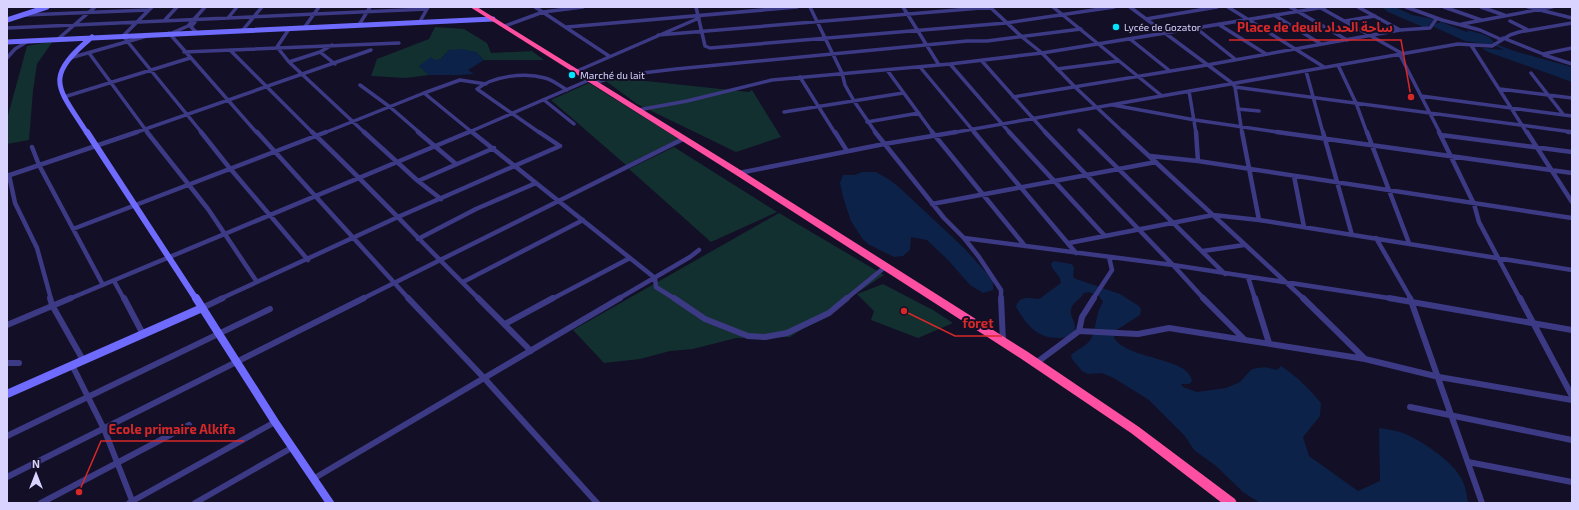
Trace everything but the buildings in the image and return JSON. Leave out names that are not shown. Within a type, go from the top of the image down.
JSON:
[{"type":"highway","points":[[473,7],[739,173],[1036,363],[1123,422],[1230,503]]},
{"type":"street","points":[[7,20],[47,7]]},
{"type":"street","points":[[59,39],[95,7]]},
{"type":"street","points":[[164,20],[177,7]]},
{"type":"street","points":[[196,32],[191,26],[205,7]]},
{"type":"street","points":[[170,33],[186,27],[196,20],[209,7]]},
{"type":"street","points":[[228,18],[237,7]]},
{"type":"street","points":[[243,30],[262,7]]},
{"type":"street","points":[[123,36],[289,29],[305,27],[319,7]]},
{"type":"street","points":[[341,13],[344,7]]},
{"type":"street","points":[[360,25],[370,7]]},
{"type":"street","points":[[535,7],[567,26],[610,56]]},
{"type":"street","points":[[505,26],[543,12],[583,7]]},
{"type":"street","points":[[696,7],[705,46],[710,48],[1006,23],[1114,7]]},
{"type":"street","points":[[567,26],[798,7]]},
{"type":"street","points":[[810,7],[842,73],[845,85],[868,122],[932,204],[964,238],[979,257],[1001,290],[1003,342]]},
{"type":"street","points":[[903,7],[928,45],[939,65]]},
{"type":"street","points":[[658,35],[991,7],[1022,38],[1042,53],[1075,87],[1287,284],[1364,358]]},
{"type":"street","points":[[1053,7],[1162,96]]},
{"type":"street","points":[[1130,7],[1234,85],[1313,98],[1572,132]]},
{"type":"street","points":[[1146,19],[1217,7]]},
{"type":"street","points":[[1228,7],[1324,68]]},
{"type":"street","points":[[1290,7],[1347,40]]},
{"type":"street","points":[[638,110],[694,99],[772,80],[950,64],[1042,53],[1325,7]]},
{"type":"street","points":[[1358,7],[1400,30]]},
{"type":"street","points":[[1406,7],[1458,25],[1480,30],[1500,40],[1572,64]]},
{"type":"street","points":[[1444,7],[1482,20]]},
{"type":"street","points":[[1481,7],[1506,16]]},
{"type":"street","points":[[1528,7],[1572,18]]},
{"type":"street","points":[[1458,25],[1552,7]]},
{"type":"street","points":[[7,28],[428,8]]},
{"type":"street","points":[[420,22],[428,8]]},
{"type":"street","points":[[1321,8],[1401,55],[1452,156],[1474,204],[1479,222],[1572,396]]},
{"type":"street","points":[[24,15],[151,9]]},
{"type":"street","points":[[123,36],[151,9]]},
{"type":"street","points":[[1274,15],[1321,44]]},
{"type":"street","points":[[577,71],[698,16]]},
{"type":"street","points":[[1345,21],[1375,16]]},
{"type":"street","points":[[7,41],[492,18]]},
{"type":"street","points":[[1013,97],[1207,65],[1235,58],[1266,54],[1400,30],[1430,28],[1437,18]]},
{"type":"street","points":[[1510,21],[1528,30]]},
{"type":"street","points":[[739,173],[884,144],[1190,91],[1234,85],[1458,44],[1492,46],[1510,34],[1572,23]]},
{"type":"street","points":[[1218,24],[1266,54]]},
{"type":"street","points":[[1196,28],[1235,58]]},
{"type":"street","points":[[277,47],[289,29]]},
{"type":"street","points":[[7,324],[33,315],[52,305],[169,258],[316,197],[397,161],[592,81],[634,73],[928,45],[1022,38],[1081,29]]},
{"type":"street","points":[[170,33],[184,52],[274,152],[354,238],[394,284],[485,379],[597,503]]},
{"type":"street","points":[[70,58],[151,35]]},
{"type":"street","points":[[123,36],[126,42],[308,260]]},
{"type":"street","points":[[91,37],[70,58],[62,70],[59,81],[64,97],[275,422],[330,503]]},
{"type":"street","points":[[1130,39],[1170,71]]},
{"type":"street","points":[[7,58],[15,49],[30,40]]},
{"type":"street","points":[[184,52],[399,42]]},
{"type":"street","points":[[289,62],[320,52],[333,44]]},
{"type":"street","points":[[1471,45],[1570,196],[1572,202]]},
{"type":"street","points":[[277,47],[289,62],[418,181],[441,199]]},
{"type":"street","points":[[1543,54],[1572,48]]},
{"type":"street","points":[[230,50],[359,177],[418,239],[531,351]]},
{"type":"street","points":[[83,360],[52,305],[37,248],[15,203],[8,176],[335,64],[371,50]]},
{"type":"street","points":[[1564,50],[1572,53]]},
{"type":"street","points":[[320,52],[335,64]]},
{"type":"street","points":[[89,53],[145,129],[208,209],[258,282]]},
{"type":"street","points":[[64,97],[190,58]]},
{"type":"street","points":[[981,60],[1032,118],[1174,265],[1199,295],[1244,339]]},
{"type":"street","points":[[1057,68],[1119,61]]},
{"type":"street","points":[[950,64],[1002,124],[1105,236]]},
{"type":"street","points":[[1338,65],[1356,103],[1409,243]]},
{"type":"street","points":[[920,67],[1076,253]]},
{"type":"street","points":[[887,70],[982,195],[1025,246]]},
{"type":"street","points":[[1306,71],[1352,234]]},
{"type":"street","points":[[1531,73],[1562,114]]},
{"type":"street","points":[[7,394],[202,308],[398,217],[560,146],[477,90],[486,84],[514,77],[532,76],[546,78],[567,90]]},
{"type":"street","points":[[800,77],[847,151]]},
{"type":"street","points":[[73,229],[460,80],[486,84]]},
{"type":"street","points":[[360,85],[390,107],[456,164]]},
{"type":"street","points":[[1234,85],[1259,220]]},
{"type":"street","points":[[1500,89],[1572,98]]},
{"type":"street","points":[[1190,91],[1195,120],[1198,161]]},
{"type":"street","points":[[424,93],[654,278],[656,287],[705,319],[748,336],[765,337],[787,333],[829,313],[885,267]]},
{"type":"street","points":[[784,112],[903,93]]},
{"type":"street","points":[[1421,96],[1572,116]]},
{"type":"street","points":[[544,100],[574,124]]},
{"type":"street","points":[[1110,105],[1195,120],[1572,173]]},
{"type":"street","points":[[1238,109],[1259,111]]},
{"type":"street","points":[[868,122],[919,113]]},
{"type":"street","points":[[1079,130],[1175,222],[1226,274]]},
{"type":"street","points":[[1442,135],[1572,152]]},
{"type":"street","points":[[7,477],[560,202],[683,139]]},
{"type":"street","points":[[32,147],[39,165],[103,285]]},
{"type":"street","points":[[418,181],[494,148]]},
{"type":"street","points":[[1150,156],[1198,161],[1572,218]]},
{"type":"street","points":[[932,204],[1156,162]]},
{"type":"street","points":[[1294,176],[1304,227]]},
{"type":"street","points":[[418,239],[476,210],[536,183]]},
{"type":"street","points":[[1069,243],[1213,215],[1259,220],[1352,234],[1572,270]]},
{"type":"street","points":[[463,282],[583,220]]},
{"type":"street","points":[[964,238],[1174,265],[1287,284],[1346,291],[1572,330]]},
{"type":"street","points":[[1376,238],[1413,303],[1482,503]]},
{"type":"street","points":[[1203,251],[1244,245]]},
{"type":"street","points":[[313,479],[485,379],[694,255],[699,250]]},
{"type":"street","points":[[1036,363],[1079,331],[1082,317],[1112,270],[1109,257]]},
{"type":"street","points":[[505,324],[630,258]]},
{"type":"street","points":[[1248,277],[1269,343]]},
{"type":"street","points":[[114,280],[143,334]]},
{"type":"street","points":[[7,436],[270,309]]},
{"type":"street","points":[[1079,331],[1138,334],[1169,328],[1364,358],[1439,377],[1572,400]]},
{"type":"street","points":[[7,363],[19,362]]},
{"type":"street","points":[[72,365],[104,429],[132,502],[275,422]]},
{"type":"street","points":[[1410,407],[1572,440]]},
{"type":"street","points":[[41,503],[189,425]]},
{"type":"street","points":[[194,503],[293,447]]},
{"type":"street","points":[[1468,462],[1572,482]]},
{"type":"green space","points":[[435,27],[464,29],[487,43],[491,53],[532,51],[544,60],[484,60],[476,52],[449,50],[441,59],[419,66],[429,75],[406,78],[371,76],[377,59],[429,39]]},
{"type":"green space","points":[[53,41],[37,64],[29,140],[7,144],[7,119],[27,46]]},
{"type":"green space","points":[[599,76],[749,92],[752,90],[781,137],[736,152],[637,104]]},
{"type":"green space","points":[[589,83],[679,139],[626,165],[551,100]]},
{"type":"green space","points":[[674,147],[777,212],[711,242],[629,169]]},
{"type":"green space","points":[[779,213],[884,275],[790,337],[736,338],[693,349],[670,351],[640,359],[604,363],[573,330]]},
{"type":"green space","points":[[883,284],[933,310],[953,323],[918,338],[871,320],[874,311],[857,294]]},
{"type":"water","points":[[1382,7],[1395,7],[1412,15],[1434,19],[1427,28],[1388,12]]},
{"type":"water","points":[[1441,22],[1467,32],[1467,30],[1482,34],[1489,37],[1496,44],[1514,51],[1572,67],[1572,82],[1488,52],[1482,48],[1504,50],[1496,46],[1465,41],[1434,27],[1435,24]]},
{"type":"water","points":[[462,49],[476,52],[484,60],[468,70],[474,74],[429,75],[419,66],[431,57],[435,60],[441,59],[449,50]]},
{"type":"water","points":[[862,172],[876,172],[890,180],[901,189],[964,248],[993,280],[993,290],[983,293],[970,285],[948,260],[927,240],[911,237],[910,250],[903,256],[894,257],[868,244],[862,238],[851,221],[840,183],[843,175],[855,175]]},
{"type":"water","points":[[1054,261],[1071,264],[1074,267],[1073,277],[1076,279],[1120,294],[1139,306],[1141,309],[1140,315],[1115,331],[1114,338],[1121,345],[1132,351],[1181,367],[1188,373],[1192,381],[1189,384],[1181,384],[1183,387],[1197,392],[1226,388],[1240,382],[1252,369],[1265,367],[1277,370],[1281,366],[1287,370],[1307,387],[1321,403],[1320,416],[1303,437],[1309,456],[1358,491],[1380,481],[1379,428],[1408,435],[1426,445],[1445,459],[1453,467],[1463,482],[1466,489],[1468,503],[1260,503],[1243,492],[1216,466],[1194,450],[1185,436],[1149,400],[1112,377],[1101,373],[1088,374],[1082,371],[1072,359],[1071,355],[1087,344],[1093,335],[1100,306],[1103,302],[1100,297],[1089,292],[1084,293],[1073,304],[1071,315],[1075,330],[1068,336],[1059,338],[1044,336],[1028,325],[1016,307],[1017,303],[1025,298],[1039,299],[1061,283],[1060,278],[1051,264]]},
{"type":"place","name":"Lycée de Gozator","points":[[1116,27]]},
{"type":"place","name":"Marché du lait","points":[[572,75]]},
{"type":"place","name":"Place de deuil ساحة الحداد","points":[[1411,97]]},
{"type":"place","name":"foret","points":[[904,311]]},
{"type":"place","name":"Ecole primaire Alkifa","points":[[79,492]]}]
